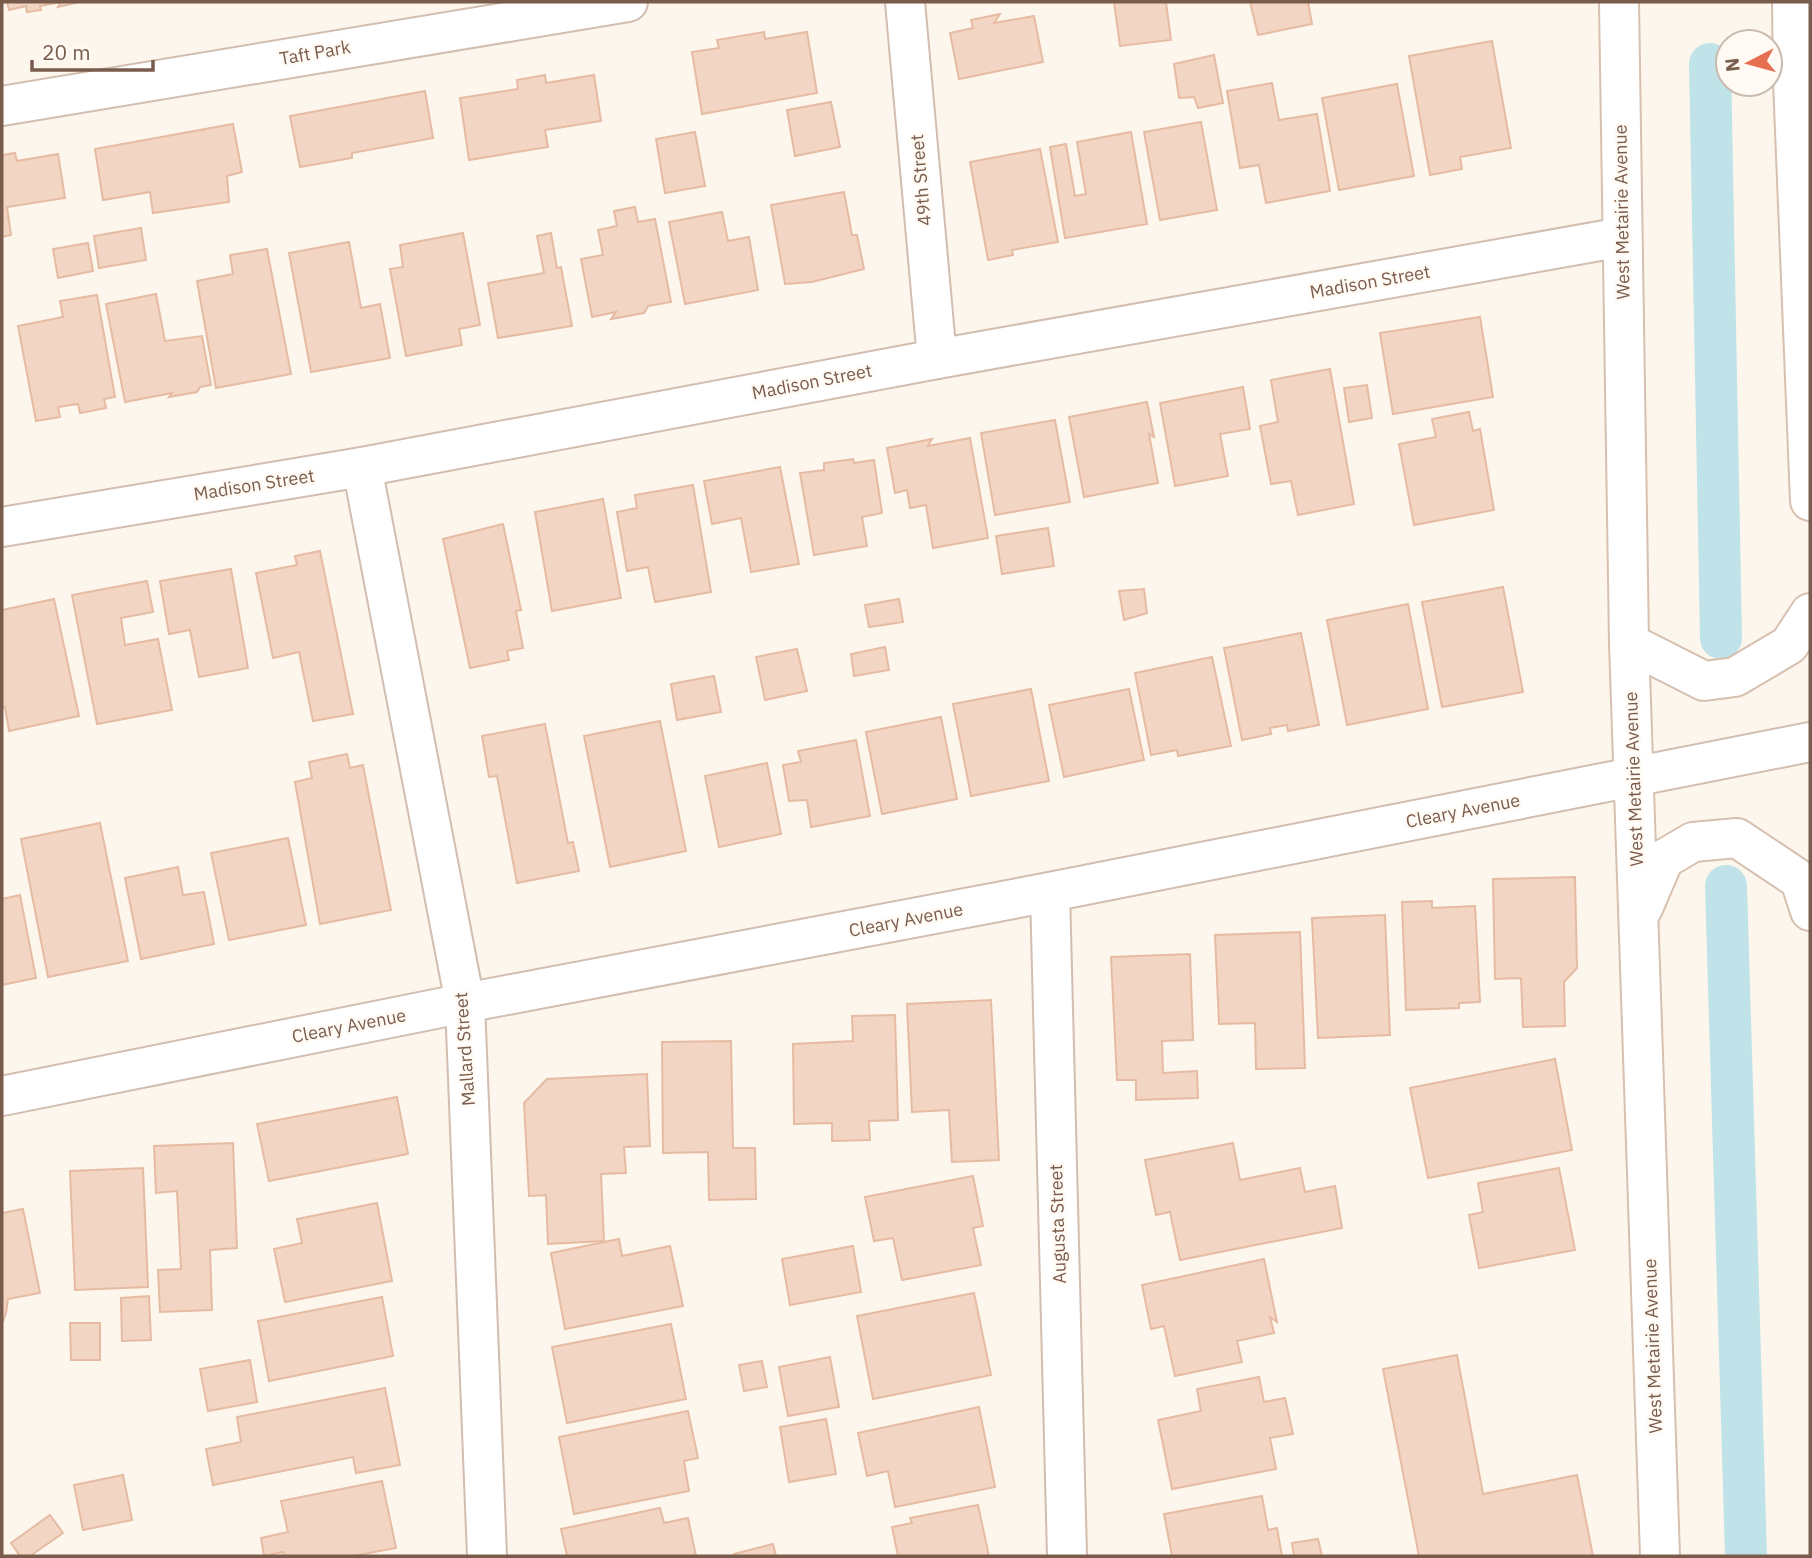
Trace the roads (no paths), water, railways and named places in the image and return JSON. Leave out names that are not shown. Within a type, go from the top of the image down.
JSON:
[{"type":"street","name":"Taft Park","points":[[2,106],[628,2]]},
{"type":"street","name":"49th Street","points":[[905,2],[937,359]]},
{"type":"street","name":"West Metairie Avenue","points":[[1619,2],[1629,643],[1660,1556]]},
{"type":"street","points":[[1619,50],[1637,2]]},
{"type":"street","points":[[1765,2],[1793,81]]},
{"type":"street","points":[[1792,2],[1793,81],[1806,322],[1810,501]]},
{"type":"street","name":"Madison Street","points":[[2,527],[362,467],[937,359],[1622,237]]},
{"type":"street","name":"Mallard Street","points":[[362,467],[464,1003],[487,1556]]},
{"type":"street","points":[[1629,643],[1704,681],[1735,677],[1789,645],[1810,613]]},
{"type":"street","name":"Cleary Avenue","points":[[2,1096],[464,1003],[1050,892],[1810,742]]},
{"type":"street","points":[[1638,919],[1664,859],[1693,842],[1738,838],[1800,880],[1810,911]]},
{"type":"street","name":"Augusta Street","points":[[1050,892],[1067,1556]]},
{"type":"waterway","points":[[1710,64],[1721,638]]},
{"type":"waterway","points":[[1726,886],[1746,1556]]}]
